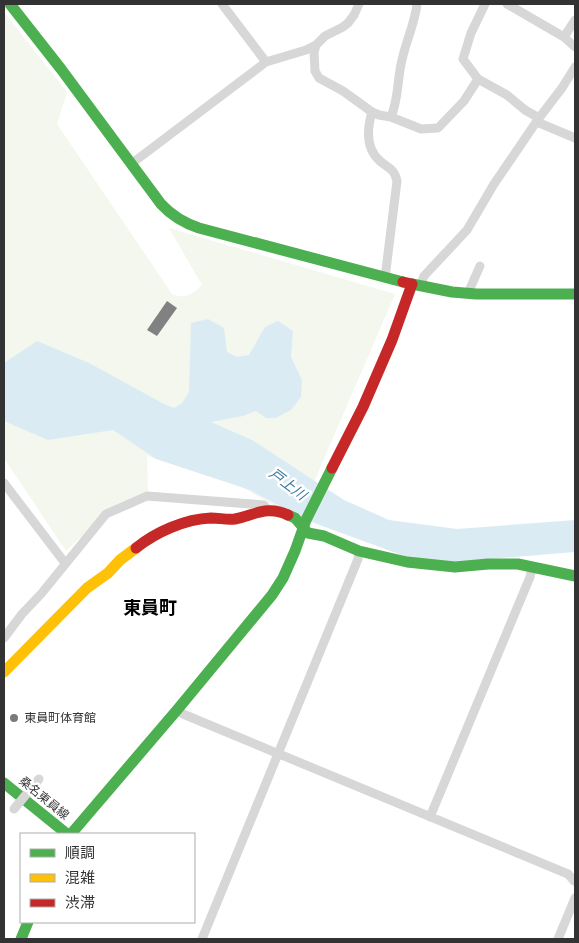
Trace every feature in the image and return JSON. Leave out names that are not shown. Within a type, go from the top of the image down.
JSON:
[{"type":"street","points":[[10,4],[167,211],[184,223],[385,278],[452,292],[529,295],[575,294]]},
{"type":"street","points":[[222,4],[266,62]]},
{"type":"street","points":[[131,164],[266,62],[306,50],[316,45],[324,36],[344,27],[354,15],[359,4]]},
{"type":"street","points":[[391,117],[395,108],[401,63],[416,16],[417,4]]},
{"type":"street","points":[[485,4],[463,59],[478,80],[507,95],[538,120],[575,138]]},
{"type":"street","points":[[507,4],[564,38],[575,47]]},
{"type":"street","points":[[564,38],[575,20]]},
{"type":"street","points":[[316,45],[314,67],[319,78],[343,91],[372,112],[391,117],[420,129],[438,128],[464,100],[478,80]]},
{"type":"street","points":[[70,833],[177,710],[272,595],[283,578],[304,524],[363,407],[416,285],[467,230],[494,184],[575,67]]},
{"type":"street","points":[[372,112],[367,132],[370,148],[377,159],[395,173],[397,181],[385,278]]},
{"type":"street","points":[[468,293],[480,266]]},
{"type":"street","points":[[4,483],[65,563]]},
{"type":"street","points":[[4,638],[106,514],[147,496],[264,505],[268,510]]},
{"type":"street","points":[[4,672],[87,588],[108,573],[120,560],[147,539],[164,530],[187,522],[210,518],[233,519],[268,510],[280,511],[304,524],[308,533],[324,536],[359,551],[407,562],[455,567],[518,564],[575,576]]},
{"type":"street","points":[[202,939],[358,559],[359,551]]},
{"type":"street","points":[[430,817],[530,577],[532,568]]},
{"type":"street","points":[[177,710],[568,874],[575,882]]},
{"type":"street","points":[[14,809],[39,779]]},
{"type":"street","name":"桑名東員線","points":[[4,782],[68,833]]},
{"type":"street","points":[[558,939],[575,898]]},
{"type":"street","points":[[21,939],[28,923]]},
{"type":"shaded area","points":[[4,12],[67,92],[57,124],[172,294],[176,296],[188,295],[202,285],[169,228],[395,294],[311,489],[295,518],[235,483],[147,456],[148,492],[106,514],[66,551],[4,458]]},
{"type":"water","name":"戸上川","points":[[208,319],[224,328],[227,352],[237,357],[249,355],[265,327],[278,321],[293,331],[291,357],[302,380],[301,397],[291,410],[276,418],[266,418],[256,411],[243,416],[211,422],[252,440],[344,500],[389,520],[457,529],[575,520],[575,552],[426,564],[306,520],[250,490],[156,459],[113,430],[48,440],[4,421],[4,363],[37,341],[89,363],[174,408],[182,403],[189,392],[191,323]]},
{"type":"building","points":[[167,301],[177,308],[157,336],[147,330]]},
{"type":"traffic: fast","points":[[10,4],[61,69],[161,204],[174,216],[199,228],[403,282]]},
{"type":"traffic: fast","points":[[412,284],[452,292],[476,294],[575,294]]},
{"type":"traffic: fast","points":[[72,833],[272,595],[283,578],[306,520],[332,468]]},
{"type":"traffic: fast","points":[[288,515],[295,518],[308,533],[324,536],[359,551],[407,562],[455,567],[518,564],[575,576]]},
{"type":"traffic: fast","points":[[4,783],[66,833]]},
{"type":"traffic: fast","points":[[21,939],[28,923]]},
{"type":"traffic: slow","points":[[4,672],[87,588],[108,573],[120,560],[136,548]]},
{"type":"traffic: jam","points":[[332,468],[363,407],[392,340],[412,284],[403,282]]},
{"type":"traffic: jam","points":[[136,548],[171,527],[191,521],[211,518],[235,519],[267,511],[281,512],[288,515]]},
{"type":"place","name":"東員町体育館","points":[[14,718]]},
{"type":"district","name":"東員町","points":[[150,608]]}]
